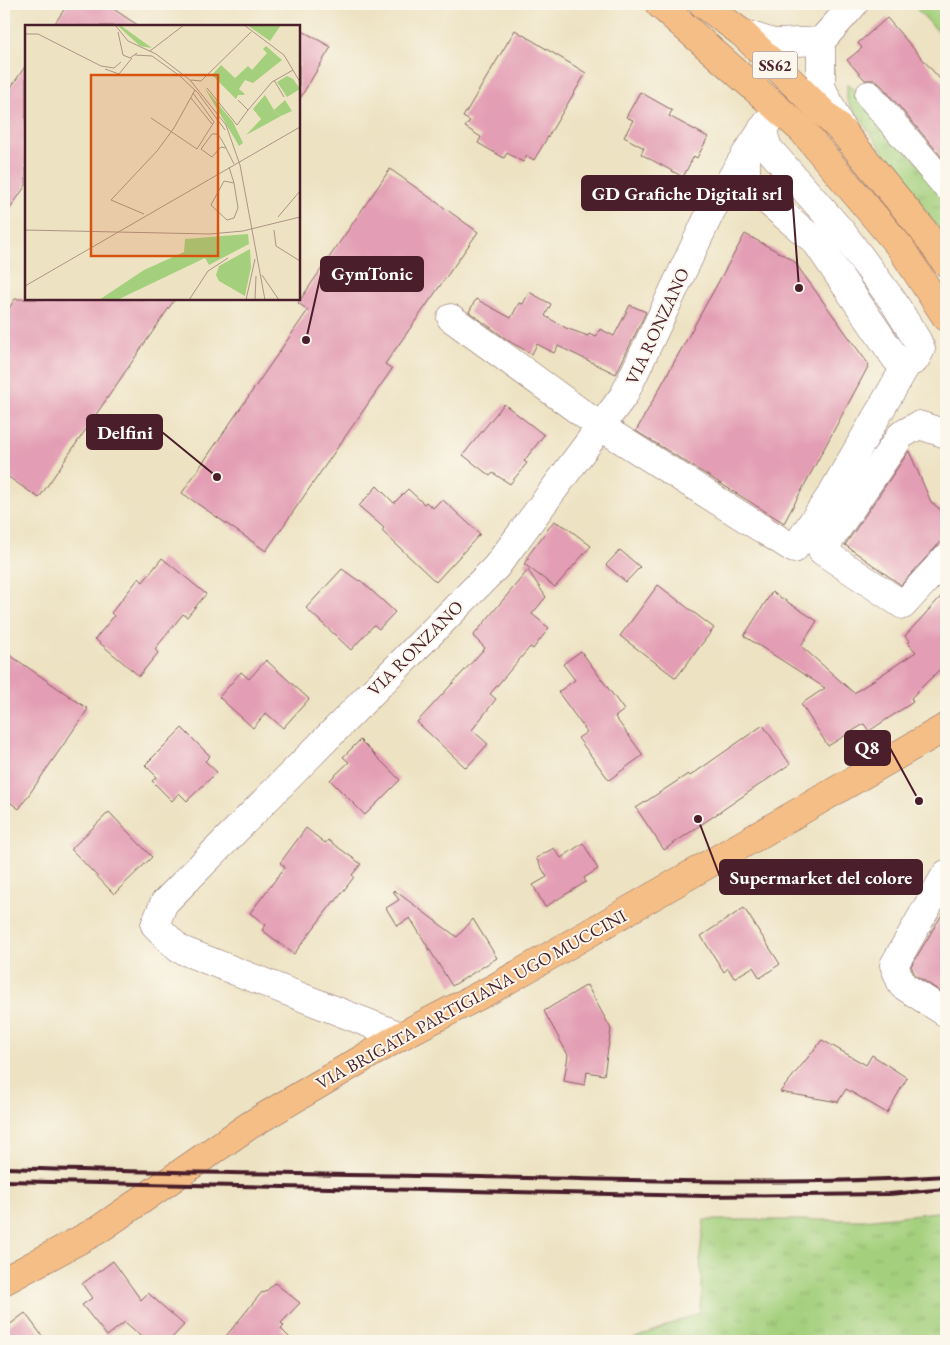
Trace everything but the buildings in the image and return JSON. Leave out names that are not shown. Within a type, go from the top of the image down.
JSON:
[{"type":"main road","points":[[659,4],[769,118],[802,130],[900,247],[946,317]]},
{"type":"main road","name":"SS62","points":[[704,4],[742,33],[842,130],[923,230],[946,263]]},
{"type":"main road","name":"VIA BRIGATA PARTIGIANA UGO MUCCINI","points":[[4,1281],[98,1230],[250,1125],[400,1036],[494,988],[946,727]]},
{"type":"street","points":[[842,130],[821,86],[821,41],[854,4]]},
{"type":"street","points":[[742,33],[774,43],[821,41]]},
{"type":"street","points":[[868,96],[946,186]]},
{"type":"street","name":"VIA RONZANO","points":[[400,1036],[179,949],[155,925],[164,903],[496,566],[624,395],[711,211],[769,118]]},
{"type":"street","points":[[451,318],[601,427],[794,549],[832,495],[906,364],[915,360],[921,350],[893,301],[842,232],[768,148],[769,118]]},
{"type":"street","points":[[746,154],[746,183],[816,242],[896,358],[906,364]]},
{"type":"street","points":[[946,434],[919,425],[901,434],[822,551],[903,605],[946,558]]},
{"type":"street","points":[[946,874],[894,965],[902,985],[946,1013]]},
{"type":"green space","points":[[912,4],[946,4],[946,40]]},
{"type":"green space","points":[[847,83],[928,174],[946,199],[946,239],[847,101]]},
{"type":"green space","points":[[946,1211],[946,1341],[628,1341],[699,1313],[702,1292],[700,1255],[704,1220],[864,1220]]},
{"type":"railway","points":[[4,1168],[772,1182],[946,1176]]},
{"type":"railway","points":[[4,1181],[705,1196],[889,1194],[946,1189]]},
{"type":"place","name":"GD Grafiche Digitali srl","points":[[799,288]]},
{"type":"place","name":"GymTonic","points":[[306,340]]},
{"type":"place","name":"Delfini","points":[[217,477]]},
{"type":"place","name":"Q8","points":[[919,801]]},
{"type":"place","name":"Supermarket del colore","points":[[698,819]]}]
